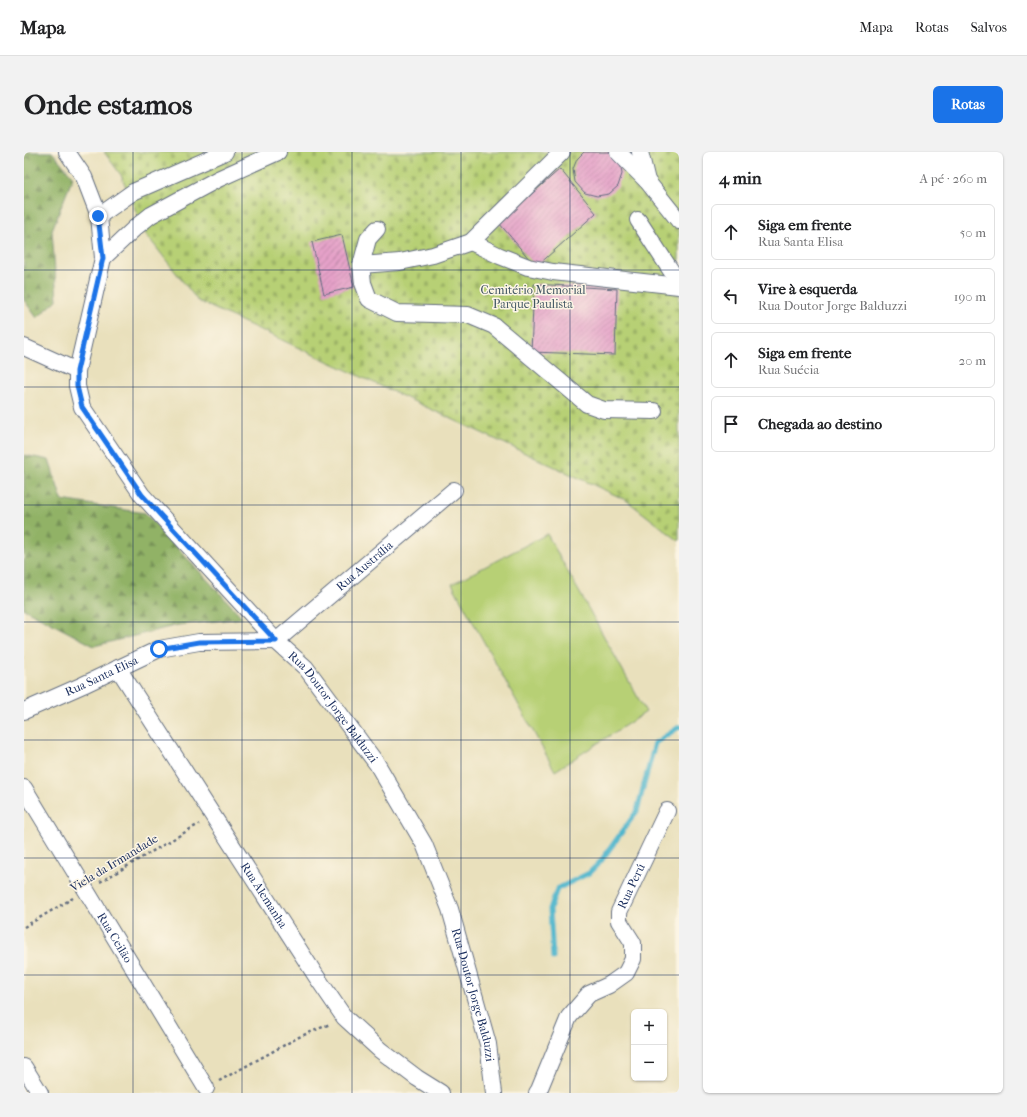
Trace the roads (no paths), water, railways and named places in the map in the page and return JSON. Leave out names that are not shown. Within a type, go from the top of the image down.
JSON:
[{"type":"street","points":[[67,152],[84,177],[98,216],[103,258]]},
{"type":"street","points":[[98,216],[133,192],[225,152]]},
{"type":"street","points":[[103,258],[151,215],[218,179],[278,152]]},
{"type":"street","points":[[361,265],[377,265],[400,262],[433,255],[471,242],[562,152]]},
{"type":"street","points":[[618,152],[647,181],[679,221]]},
{"type":"street","points":[[640,152],[647,181]]},
{"type":"street","points":[[638,220],[655,249],[679,283]]},
{"type":"street","points":[[377,229],[368,239],[361,265],[363,283],[369,298],[398,313],[468,315],[494,326],[588,404],[604,410],[654,411]]},
{"type":"street","points":[[471,242],[528,267],[553,272],[679,286]]},
{"type":"street","name":"Rua Doutor Jorge Balduzzi","points":[[103,258],[77,371],[77,386],[82,407],[142,495],[276,641],[306,668],[377,764],[424,844],[450,908],[488,1044],[494,1093]]},
{"type":"street","points":[[24,347],[77,371]]},
{"type":"street","name":"Rua Austrália","points":[[276,641],[454,490]]},
{"type":"street","name":"Rua Santa Elisa","points":[[24,711],[159,649],[199,642],[276,641]]},
{"type":"street","name":"Rua Alemanha","points":[[118,668],[316,976],[344,1017],[380,1050],[417,1078],[441,1093]]},
{"type":"street","name":"Rua Ceilão","points":[[24,788],[87,889],[206,1088]]},
{"type":"street","name":"Rua Perú","points":[[537,1093],[569,1017],[589,994],[609,985],[626,973],[632,959],[632,943],[619,921],[619,912],[667,811]]},
{"type":"street","points":[[24,1067],[40,1093]]},
{"type":"waterway","points":[[553,958],[550,909],[557,889],[589,873],[601,861],[637,811],[655,743],[679,727]]},
{"type":"park label","name":"Cemitério Memorial Parque Paulista","points":[[533,297]]}]
